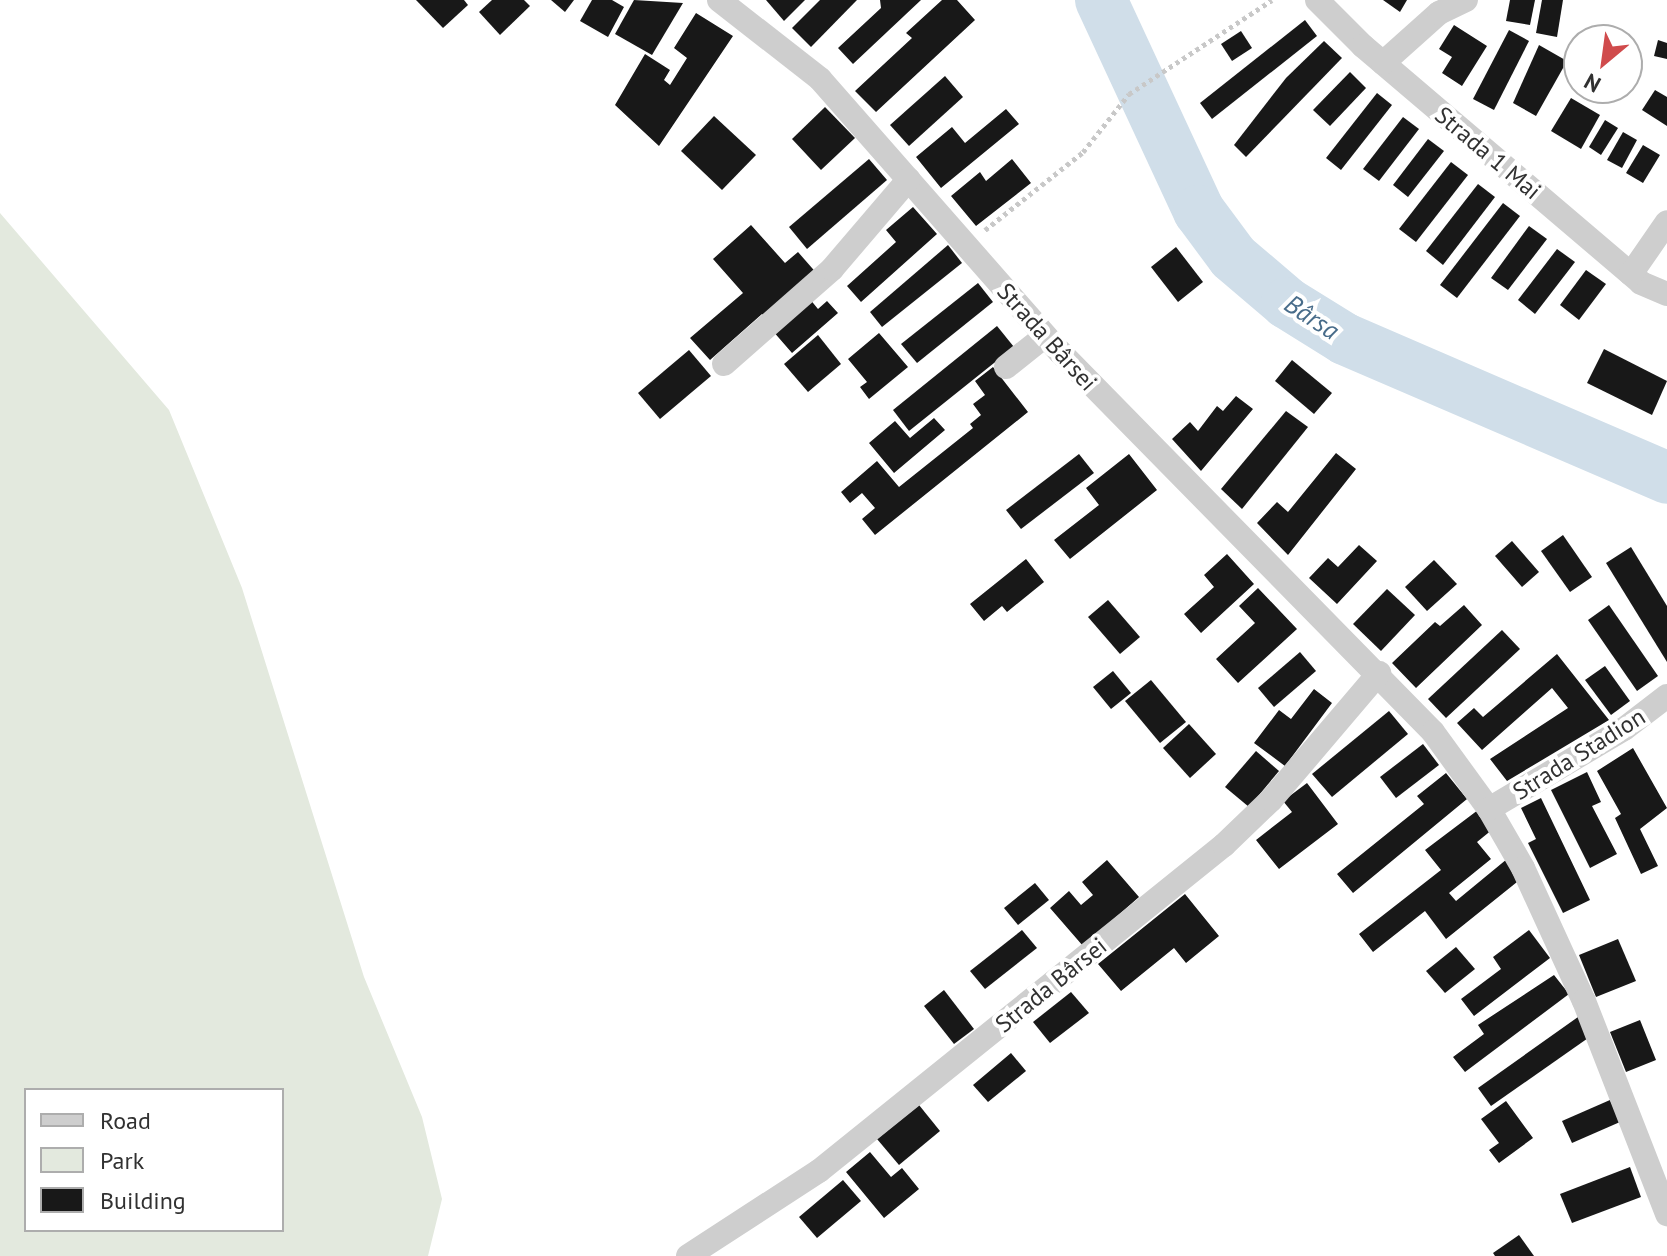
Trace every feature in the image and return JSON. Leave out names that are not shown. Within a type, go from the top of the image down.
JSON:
[{"type":"street","name":"Strada Bârsei","points":[[719,0],[820,79],[1045,336],[1379,673],[1433,732],[1489,809],[1523,868],[1584,1001],[1666,1207]]},
{"type":"street","name":"Strada 1 Mai","points":[[1317,0],[1383,63],[1636,278],[1667,294]]},
{"type":"street","points":[[1383,63],[1439,13],[1466,0]]},
{"type":"street","points":[[724,364],[832,269],[909,179]]},
{"type":"street","points":[[1667,222],[1636,278],[1667,307]]},
{"type":"street","points":[[1006,367],[1045,336]]},
{"type":"street","name":"Strada Bârsei","points":[[688,1256],[819,1171],[1224,845],[1271,800],[1379,673]]},
{"type":"street","name":"Strada Stadion","points":[[1489,809],[1624,729],[1667,696]]},
{"type":"path","points":[[966,246],[1083,152],[1129,94],[1272,0]]},
{"type":"green space","points":[[0,213],[169,410],[242,588],[364,977],[422,1117],[442,1199],[428,1256],[0,1256]]},
{"type":"building","points":[[416,0],[464,0],[468,5],[443,28]]},
{"type":"building","points":[[492,0],[524,0],[530,6],[500,35],[479,12]]},
{"type":"building","points":[[551,0],[574,0],[565,12]]},
{"type":"building","points":[[592,0],[612,0],[624,7],[608,37],[580,21]]},
{"type":"building","points":[[634,0],[683,3],[652,55],[615,34]]},
{"type":"building","points":[[766,0],[805,0],[784,21]]},
{"type":"building","points":[[820,0],[857,0],[811,47],[792,28]]},
{"type":"building","points":[[880,0],[921,0],[853,64],[838,48],[881,8]]},
{"type":"building","points":[[942,0],[957,0],[975,20],[876,112],[855,91],[912,38],[906,33]]},
{"type":"building","points":[[1383,0],[1407,0],[1400,12]]},
{"type":"building","points":[[1510,0],[1535,0],[1530,25],[1506,21]]},
{"type":"building","points":[[1542,0],[1563,0],[1557,37],[1536,33]]},
{"type":"building","points":[[696,13],[733,36],[659,146],[615,105],[645,54],[670,70],[664,80],[670,85],[687,58],[674,48]]},
{"type":"building","points":[[1305,20],[1317,36],[1212,119],[1200,103]]},
{"type":"building","points":[[1454,25],[1487,46],[1462,86],[1442,73],[1452,57],[1439,49]]},
{"type":"building","points":[[1509,30],[1529,41],[1494,110],[1473,99]]},
{"type":"building","points":[[1241,31],[1252,48],[1232,61],[1221,44]]},
{"type":"building","points":[[1658,40],[1667,43],[1667,59],[1654,56]]},
{"type":"building","points":[[1324,41],[1342,58],[1246,157],[1234,145],[1286,78]]},
{"type":"building","points":[[1539,45],[1563,59],[1563,68],[1536,116],[1513,103]]},
{"type":"building","points":[[1350,72],[1366,88],[1330,126],[1313,110]]},
{"type":"building","points":[[945,76],[963,97],[909,146],[890,125]]},
{"type":"building","points":[[1655,90],[1667,97],[1667,126],[1642,110]]},
{"type":"building","points":[[1377,93],[1392,105],[1341,170],[1326,158]]},
{"type":"building","points":[[1567,104],[1581,104],[1600,115],[1581,149],[1551,131]]},
{"type":"building","points":[[825,107],[855,138],[821,170],[792,139]]},
{"type":"building","points":[[1006,109],[1019,124],[941,188],[916,157],[952,127],[965,143]]},
{"type":"building","points":[[714,116],[756,155],[722,190],[681,151]]},
{"type":"building","points":[[1403,117],[1419,129],[1379,181],[1363,169]]},
{"type":"building","points":[[1605,120],[1618,128],[1601,155],[1589,147]]},
{"type":"building","points":[[1623,132],[1637,140],[1622,168],[1607,160]]},
{"type":"building","points":[[1428,139],[1444,151],[1408,197],[1393,185]]},
{"type":"building","points":[[1643,145],[1660,155],[1643,183],[1626,173]]},
{"type":"building","points":[[869,159],[887,180],[807,249],[789,227]]},
{"type":"building","points":[[1012,159],[1031,183],[976,226],[951,196],[980,172],[986,181]]},
{"type":"building","points":[[1451,162],[1468,175],[1416,242],[1399,229]]},
{"type":"building","points":[[1478,184],[1495,197],[1443,265],[1426,251]]},
{"type":"building","points":[[1503,203],[1520,216],[1457,298],[1440,285]]},
{"type":"building","points":[[913,207],[937,234],[861,302],[847,286],[896,242],[886,230]]},
{"type":"building","points":[[751,225],[785,263],[798,252],[819,276],[768,320],[762,314],[710,360],[690,338],[743,293],[713,259]]},
{"type":"building","points":[[1529,226],[1547,239],[1508,290],[1491,278]]},
{"type":"building","points":[[948,245],[962,263],[882,327],[870,312]]},
{"type":"building","points":[[1176,247],[1203,282],[1178,302],[1151,267]]},
{"type":"building","points":[[1557,249],[1575,262],[1535,314],[1518,300]]},
{"type":"building","points":[[1586,270],[1606,284],[1579,320],[1560,305]]},
{"type":"building","points":[[978,283],[993,302],[917,363],[901,344]]},
{"type":"building","points":[[809,298],[818,309],[827,301],[838,313],[792,353],[772,330]]},
{"type":"building","points":[[997,326],[1014,347],[909,431],[893,410]]},
{"type":"building","points":[[879,333],[908,367],[869,399],[860,387],[867,382],[848,359]]},
{"type":"building","points":[[818,335],[841,364],[808,392],[784,364]]},
{"type":"building","points":[[1604,349],[1667,381],[1652,415],[1587,383]]},
{"type":"building","points":[[689,350],[711,376],[660,419],[638,393]]},
{"type":"building","points":[[1292,360],[1332,393],[1314,414],[1275,381]]},
{"type":"building","points":[[993,367],[1028,412],[875,535],[862,519],[875,508],[862,493],[850,503],[841,492],[877,461],[899,487],[973,428],[970,424],[981,415],[973,404],[985,395],[975,381]]},
{"type":"building","points":[[1236,396],[1253,409],[1201,471],[1172,439],[1190,422],[1198,431],[1217,406],[1223,411]]},
{"type":"building","points":[[1286,411],[1308,427],[1242,509],[1221,489]]},
{"type":"building","points":[[934,418],[945,430],[894,473],[869,443],[895,421],[910,438]]},
{"type":"building","points":[[1336,453],[1356,469],[1288,555],[1257,523],[1277,502],[1288,512]]},
{"type":"building","points":[[1079,454],[1094,473],[1021,529],[1006,510]]},
{"type":"building","points":[[1129,454],[1157,490],[1070,559],[1054,540],[1099,505],[1086,488]]},
{"type":"building","points":[[1563,535],[1592,577],[1570,592],[1541,551]]},
{"type":"building","points":[[1512,541],[1539,572],[1522,587],[1495,556]]},
{"type":"building","points":[[1359,545],[1377,561],[1337,604],[1309,578],[1328,558],[1338,567]]},
{"type":"building","points":[[1631,547],[1667,606],[1667,662],[1606,563]]},
{"type":"building","points":[[1227,554],[1254,584],[1201,633],[1184,614],[1214,587],[1204,575]]},
{"type":"building","points":[[1026,559],[1044,582],[1007,612],[1002,606],[984,621],[970,604]]},
{"type":"building","points":[[1434,560],[1457,584],[1427,611],[1405,587]]},
{"type":"building","points":[[1258,588],[1297,629],[1238,683],[1216,659],[1255,623],[1239,606]]},
{"type":"building","points":[[1387,589],[1415,615],[1381,651],[1353,624]]},
{"type":"building","points":[[1108,600],[1140,637],[1120,654],[1088,617]]},
{"type":"building","points":[[1464,605],[1482,625],[1416,688],[1392,663],[1435,622],[1440,626]]},
{"type":"building","points":[[1609,605],[1658,676],[1637,691],[1588,620]]},
{"type":"building","points":[[1502,630],[1520,649],[1446,718],[1428,699]]},
{"type":"building","points":[[1300,652],[1316,671],[1274,707],[1258,688]]},
{"type":"building","points":[[1557,654],[1609,720],[1507,781],[1490,759],[1568,708],[1552,688],[1482,750],[1457,723],[1474,708],[1483,717]]},
{"type":"building","points":[[1605,666],[1630,701],[1611,715],[1585,680]]},
{"type":"building","points":[[1113,671],[1131,693],[1111,709],[1093,687]]},
{"type":"building","points":[[1151,680],[1186,722],[1160,743],[1125,701]]},
{"type":"building","points":[[1314,689],[1332,703],[1285,766],[1254,743],[1279,710],[1291,719]]},
{"type":"building","points":[[1389,711],[1408,734],[1332,797],[1312,774]]},
{"type":"building","points":[[1189,724],[1216,754],[1190,778],[1163,748]]},
{"type":"building","points":[[1423,744],[1439,765],[1396,798],[1380,777]]},
{"type":"building","points":[[1633,748],[1667,808],[1640,829],[1658,866],[1641,874],[1615,818],[1621,814],[1597,771]]},
{"type":"building","points":[[1256,751],[1279,771],[1249,807],[1225,787]]},
{"type":"building","points":[[1587,772],[1601,802],[1592,806],[1617,854],[1590,868],[1551,790]]},
{"type":"building","points":[[1446,773],[1467,799],[1353,893],[1337,874],[1424,804],[1417,796]]},
{"type":"building","points":[[1307,783],[1338,824],[1279,869],[1256,840],[1292,812],[1283,801]]},
{"type":"building","points":[[1541,798],[1590,900],[1563,913],[1528,843],[1536,839],[1521,808]]},
{"type":"building","points":[[1478,810],[1493,829],[1477,842],[1491,859],[1449,893],[1456,901],[1507,859],[1522,878],[1446,939],[1425,911],[1373,952],[1359,934],[1441,870],[1425,850]]},
{"type":"building","points":[[1107,860],[1139,897],[1083,946],[1050,908],[1069,891],[1081,905],[1093,895],[1082,882]]},
{"type":"building","points":[[1035,883],[1049,900],[1018,925],[1004,908]]},
{"type":"building","points":[[1185,894],[1219,936],[1186,963],[1174,948],[1121,991],[1098,964]]},
{"type":"building","points":[[1022,930],[1037,948],[985,989],[970,971]]},
{"type":"building","points":[[1529,930],[1550,958],[1474,1016],[1461,999],[1501,969],[1493,957]]},
{"type":"building","points":[[1618,939],[1636,981],[1596,997],[1579,955]]},
{"type":"building","points":[[1456,947],[1475,969],[1445,993],[1426,971]]},
{"type":"building","points":[[1554,975],[1569,994],[1465,1072],[1453,1057],[1484,1034],[1478,1025]]},
{"type":"building","points":[[944,990],[974,1029],[954,1044],[924,1006]]},
{"type":"building","points":[[1071,992],[1089,1013],[1050,1043],[1033,1022]]},
{"type":"building","points":[[1578,1017],[1591,1036],[1491,1106],[1478,1088]]},
{"type":"building","points":[[1640,1020],[1656,1060],[1626,1072],[1610,1032]]},
{"type":"building","points":[[1011,1053],[1026,1071],[988,1102],[973,1085]]},
{"type":"building","points":[[1610,1100],[1620,1122],[1572,1143],[1562,1121]]},
{"type":"building","points":[[1506,1101],[1533,1138],[1499,1163],[1489,1150],[1499,1143],[1481,1119]]},
{"type":"building","points":[[919,1105],[940,1131],[899,1165],[877,1139]]},
{"type":"building","points":[[870,1152],[891,1177],[902,1168],[919,1189],[884,1218],[846,1172]]},
{"type":"building","points":[[1630,1167],[1641,1197],[1572,1223],[1560,1194]]},
{"type":"building","points":[[843,1180],[861,1201],[817,1238],[799,1217]]},
{"type":"building","points":[[1519,1235],[1534,1256],[1495,1256],[1493,1253]]},
{"type":"waterway","name":"Bârsa","points":[[1101,0],[1199,211],[1233,257],[1287,303],[1345,339],[1667,478]]}]
